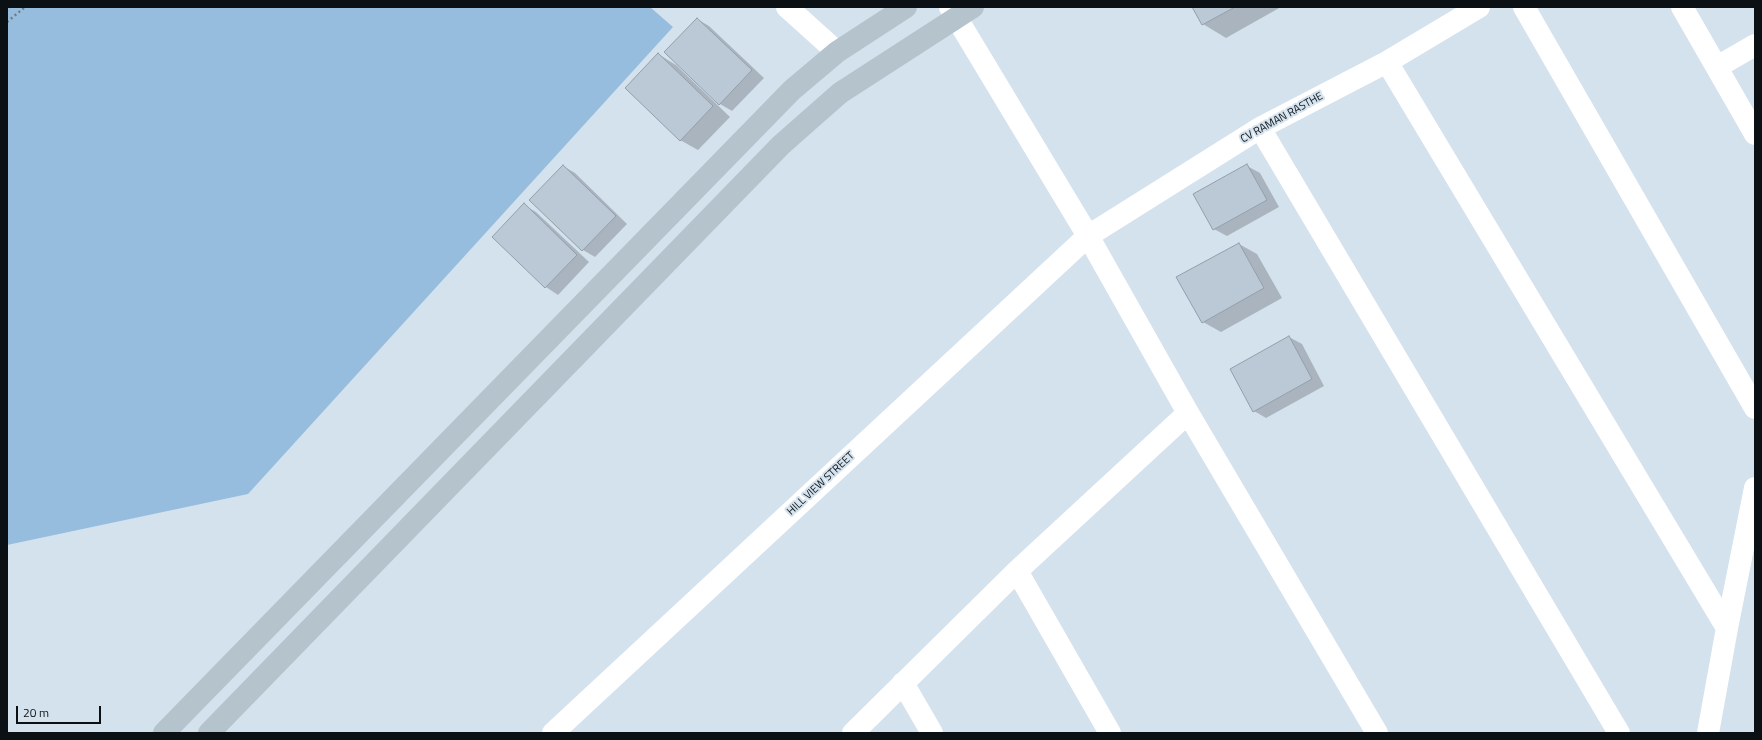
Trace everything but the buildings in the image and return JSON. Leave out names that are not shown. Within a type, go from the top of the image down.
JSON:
[{"type":"main road","points":[[164,733],[792,90],[837,52],[906,7]]},
{"type":"main road","points":[[209,733],[781,145],[840,93],[960,10]]},
{"type":"street","points":[[787,7],[837,52]]},
{"type":"street","name":"CV RAMAN RASTHE","points":[[1088,236],[1260,128],[1387,62],[1479,7]]},
{"type":"street","points":[[1524,7],[1755,408]]},
{"type":"street","points":[[1682,7],[1755,134]]},
{"type":"street","points":[[960,10],[1188,413],[1377,733]]},
{"type":"street","points":[[1717,67],[1755,45]]},
{"type":"street","points":[[1387,62],[1726,628]]},
{"type":"street","points":[[1260,128],[1619,733]]},
{"type":"street","name":"HILL VIEW STREET","points":[[553,733],[1088,236]]},
{"type":"street","points":[[853,733],[1017,571],[1188,413]]},
{"type":"street","points":[[1708,733],[1726,628],[1755,488]]},
{"type":"street","points":[[1017,571],[1110,733]]},
{"type":"street","points":[[903,683],[932,733]]},
{"type":"path","points":[[7,22],[25,7]]},
{"type":"shaded area","points":[[7,7],[650,7],[673,27],[248,494],[7,545]]}]
